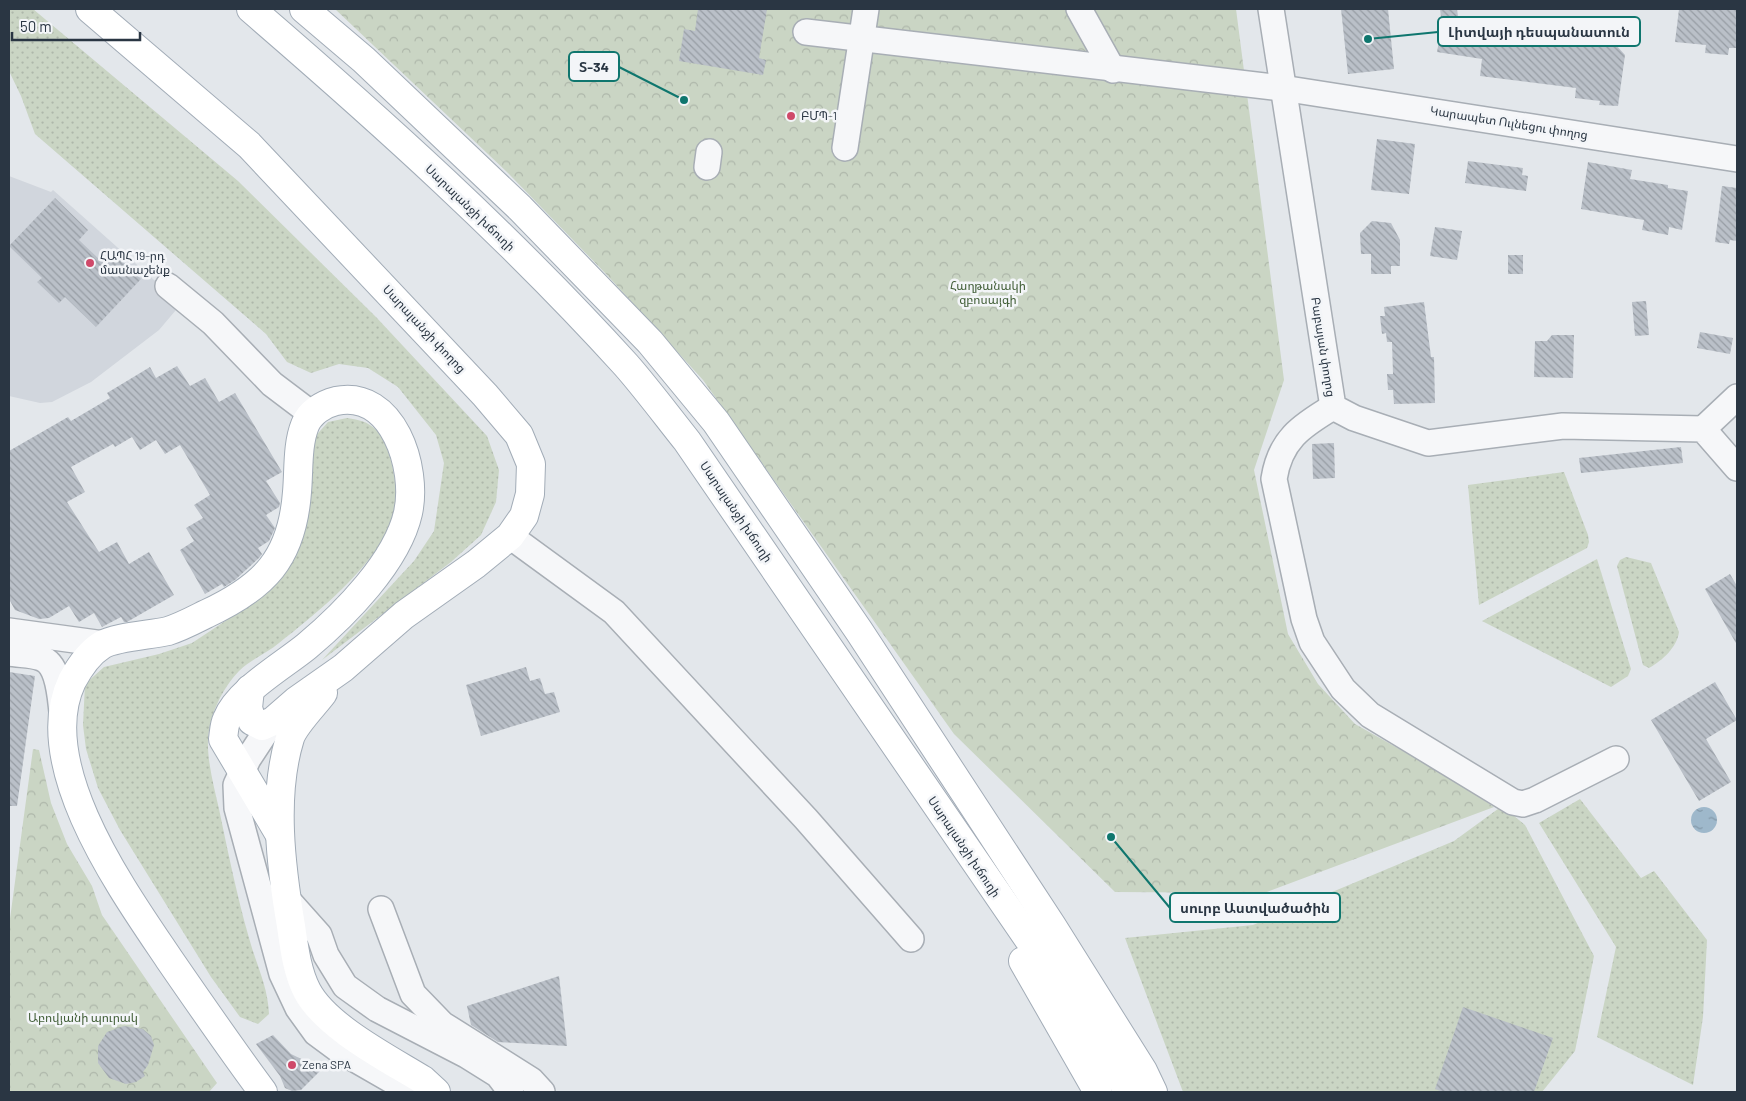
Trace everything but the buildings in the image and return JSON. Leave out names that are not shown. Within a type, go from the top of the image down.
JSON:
[{"type":"main road","name":"Սարալանջի փողոց","points":[[90,9],[249,145],[485,395],[519,435],[531,464],[530,494],[524,516],[510,536],[476,564],[404,615],[342,668]]},
{"type":"main road","name":"Սարալանջի խճուղի","points":[[251,9],[347,91],[498,232],[626,366],[687,441],[1095,1036],[1129,1092]]},
{"type":"main road","points":[[304,9],[364,60],[520,208],[650,342],[716,422],[859,632],[1041,909],[1143,1071],[1153,1092]]},
{"type":"main road","points":[[263,1092],[212,1023],[122,888],[98,847],[78,800],[66,759],[62,712],[77,672],[104,644],[171,630],[237,600],[255,586],[273,566],[290,534],[297,495],[299,456],[306,423],[318,409],[332,402],[352,399],[372,405],[391,426],[403,448],[410,488],[408,512],[389,558],[348,608],[311,643],[250,689],[233,707],[226,720],[223,738],[280,835]]},
{"type":"main road","points":[[250,689],[248,708],[252,721],[262,726],[273,722],[296,701],[342,668]]},
{"type":"main road","points":[[342,668],[290,736],[283,776],[280,835],[282,876],[296,956],[307,992],[330,1019],[423,1080],[436,1092]]},
{"type":"main road","points":[[989,883],[1019,954],[1098,1092]]},
{"type":"street","points":[[845,148],[866,9]]},
{"type":"street","points":[[1079,9],[1112,70]]},
{"type":"street","name":"Բաբայան փողոց","points":[[1271,9],[1333,407],[1354,418],[1428,443],[1563,426],[1703,429]]},
{"type":"street","name":"Կարապետ Ուլնեցու փողոց","points":[[806,32],[1112,70],[1282,88],[1737,159]]},
{"type":"street","points":[[168,286],[213,324],[272,384],[312,415]]},
{"type":"street","points":[[1737,397],[1703,429],[1737,468]]},
{"type":"street","points":[[1333,407],[1297,430],[1277,461],[1274,479],[1314,618],[1312,642],[1343,690],[1370,715],[1513,802],[1523,804],[1535,800],[1616,759]]},
{"type":"street","points":[[510,536],[614,612],[806,819],[911,939]]},
{"type":"street","points":[[9,631],[104,644]]},
{"type":"street","points":[[9,653],[42,658],[50,664],[54,671],[62,712]]},
{"type":"street","points":[[273,722],[242,770],[236,784],[237,808],[282,974],[298,1008],[316,1033],[340,1050],[412,1092]]},
{"type":"street","points":[[286,898],[320,935],[326,955],[345,986],[377,1009],[466,1055],[498,1075],[511,1092]]},
{"type":"street","points":[[381,909],[413,994],[442,1024],[531,1080],[542,1092]]},
{"type":"shaded area","points":[[9,176],[51,192],[53,190],[181,304],[159,330],[91,382],[52,402],[40,403],[9,396]]},
{"type":"green space","points":[[9,9],[33,9],[238,181],[376,317],[487,436],[499,470],[496,502],[481,535],[451,562],[322,660],[414,561],[434,531],[444,463],[436,435],[398,387],[368,368],[339,364],[311,373],[287,362],[266,334],[35,134],[21,96],[9,71]]},
{"type":"green space","name":"Հաղթանակի զբոսայգի","points":[[335,9],[1236,9],[1284,380],[1254,470],[1288,634],[1318,684],[1355,724],[1449,777],[1494,807],[1264,893],[1115,892],[954,734],[703,380],[607,275],[508,173]]},
{"type":"green space","points":[[347,418],[369,424],[379,433],[386,446],[396,489],[396,508],[392,526],[361,569],[335,596],[279,643],[239,671],[222,694],[214,711],[209,730],[209,756],[213,783],[233,874],[268,1004],[269,1014],[258,1024],[240,1017],[211,977],[120,830],[98,788],[86,749],[83,725],[85,684],[104,667],[159,654],[192,643],[257,600],[306,516],[312,488],[312,440],[328,422]]},
{"type":"green space","points":[[1564,472],[1588,535],[1589,542],[1587,548],[1479,605],[1468,485]]},
{"type":"green space","points":[[1626,557],[1651,563],[1679,632],[1678,638],[1669,653],[1649,668],[1643,665],[1617,566],[1620,560]]},
{"type":"green space","points":[[1597,559],[1631,669],[1628,676],[1611,687],[1482,621]]},
{"type":"green space","name":"Աբովյանի պուրակ","points":[[33,749],[39,750],[51,803],[67,844],[92,886],[102,915],[217,1083],[209,1092],[9,1092],[9,926]]},
{"type":"green space","points":[[1580,799],[1641,878],[1654,871],[1707,940],[1703,1017],[1693,1085],[1597,1037],[1616,947],[1539,823]]},
{"type":"green space","points":[[1502,806],[1525,825],[1594,956],[1575,1051],[1542,1092],[1183,1092],[1125,938],[1253,925],[1454,841]]},
{"type":"water","points":[[1704,807],[1714,810],[1717,820],[1714,830],[1704,833],[1694,830],[1691,820],[1694,810]]},
{"type":"place","name":"Լիտվայի դեսպանատուն","points":[[1368,39]]},
{"type":"place","name":"Տ-34","points":[[684,100]]},
{"type":"place","name":"ԲՄՊ-1","points":[[791,116]]},
{"type":"place","name":"ՀԱՊՀ 19-րդ մասնաշենք","points":[[90,263]]},
{"type":"place","name":"սուրբ Աստվածածին","points":[[1111,837]]},
{"type":"place","name":"Zena SPA","points":[[292,1065]]}]
